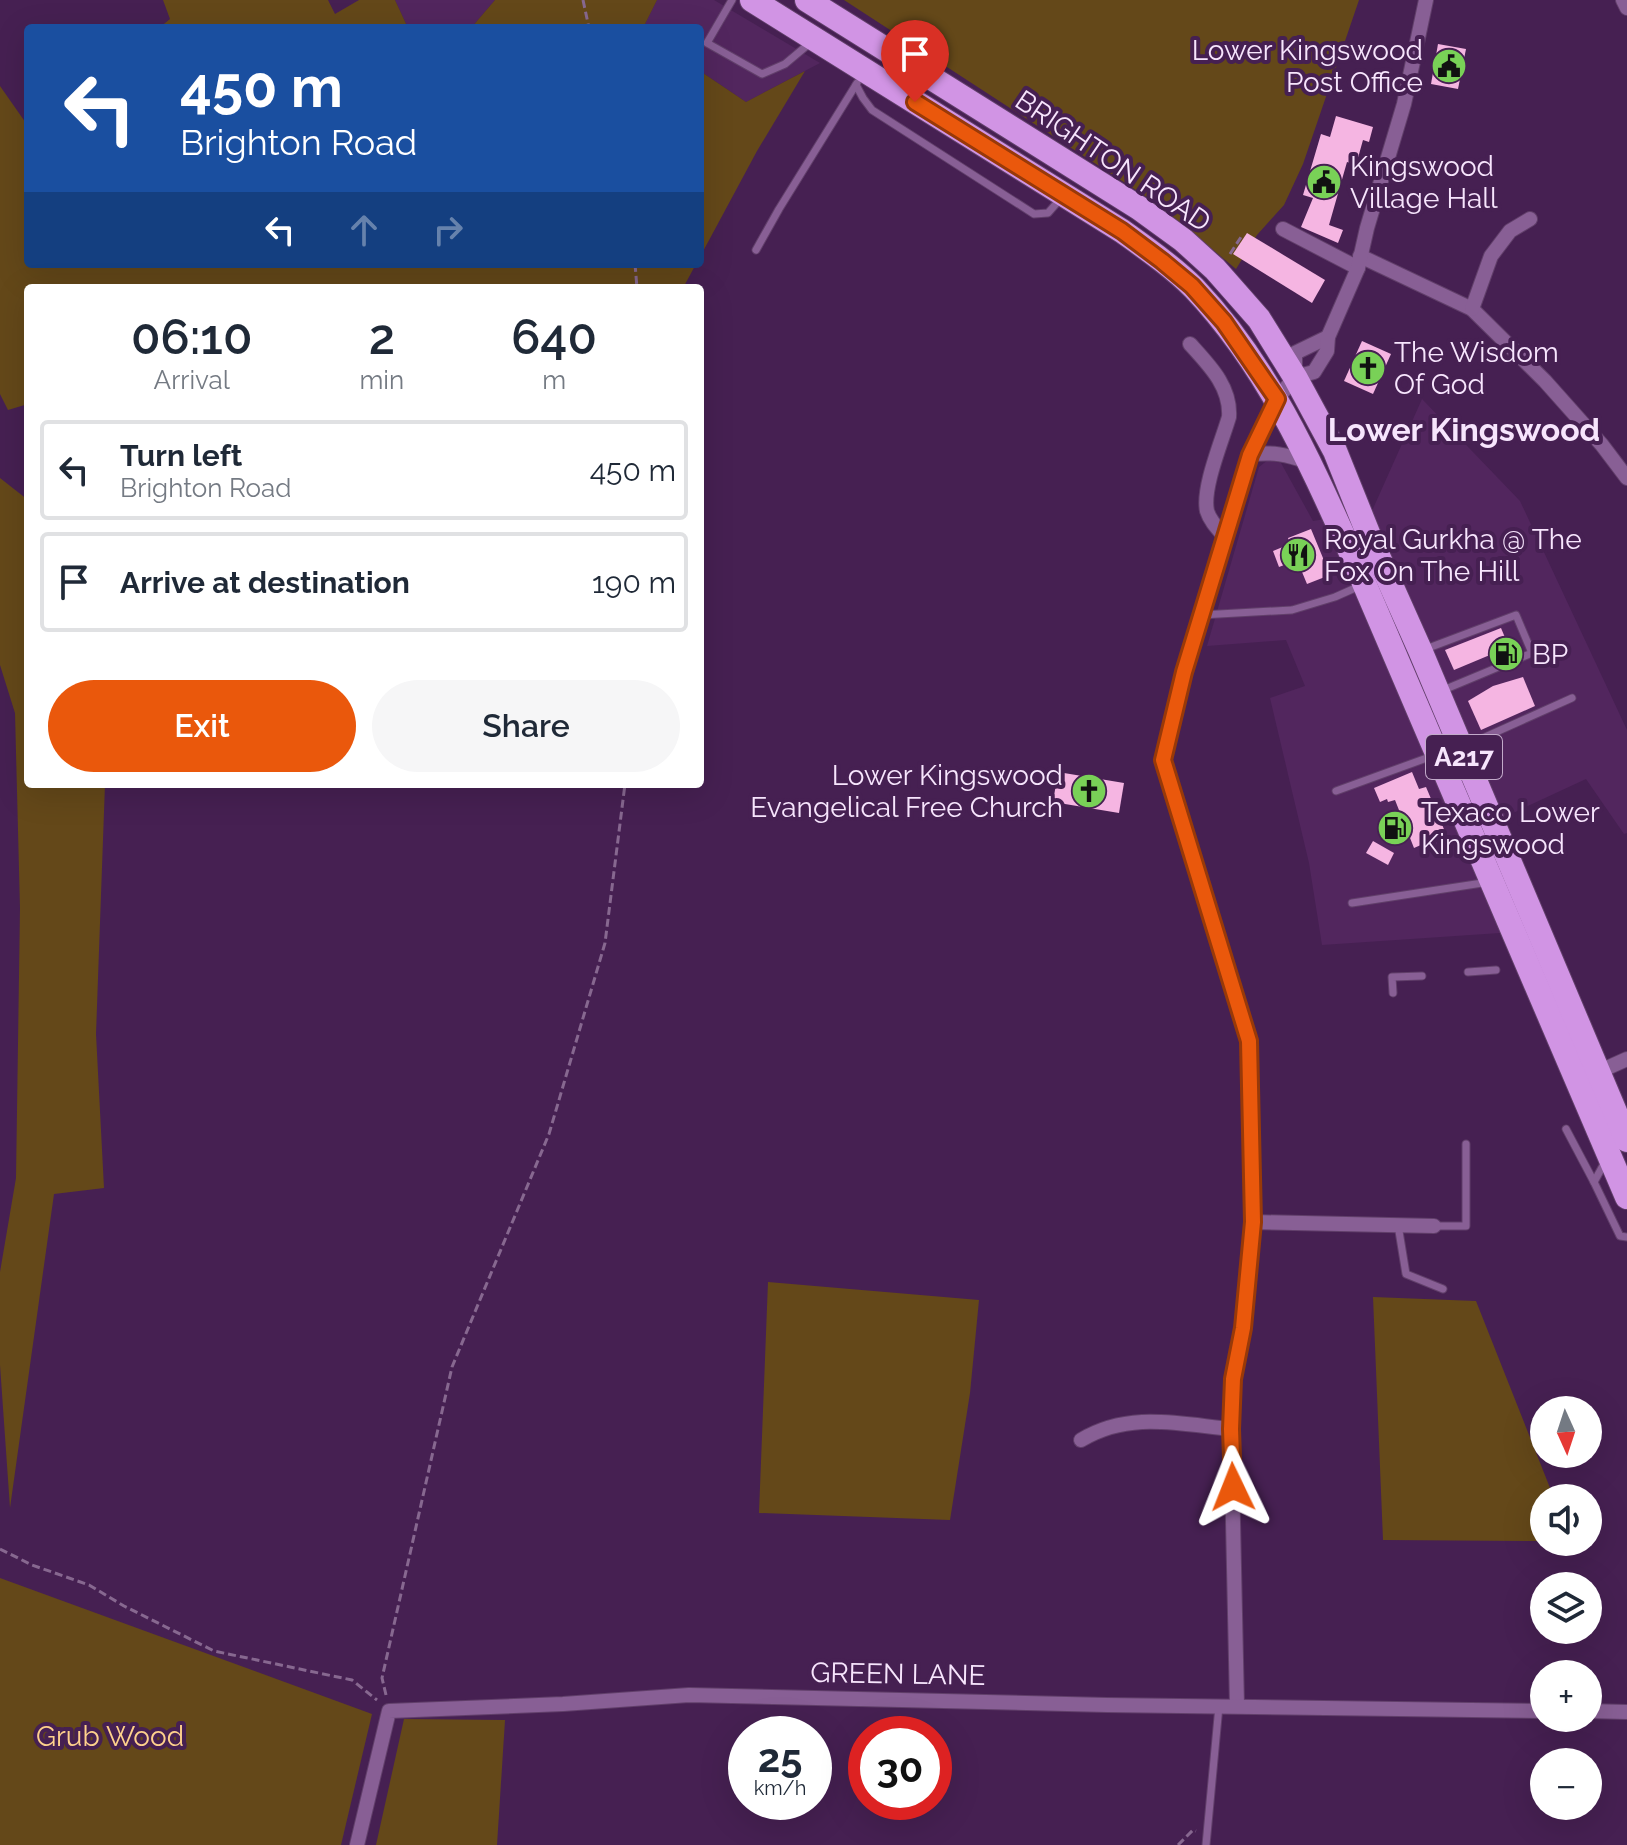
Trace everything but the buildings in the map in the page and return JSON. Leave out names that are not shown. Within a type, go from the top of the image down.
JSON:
[{"type":"highway","name":"BRIGHTON ROAD","points":[[752,0],[815,39],[860,78],[1122,231],[1192,286],[1224,322],[1277,399],[1310,462],[1364,584],[1449,751],[1598,1072],[1627,1197]]},
{"type":"highway","name":"BRIGHTON ROAD","points":[[807,0],[1139,208],[1183,240],[1215,269],[1259,319],[1335,451],[1438,692],[1449,751],[1491,881],[1618,1148]]},
{"type":"street","points":[[1237,1706],[1231,1429],[1233,1379],[1243,1328],[1253,1222],[1249,1041],[1163,760],[1184,672],[1250,455],[1277,399],[1295,377],[1314,372],[1327,351],[1328,337],[1359,262],[1404,104],[1426,0]]},
{"type":"street","points":[[1623,0],[1627,8]]},
{"type":"street","points":[[1472,309],[1491,256],[1510,231],[1530,219]]},
{"type":"street","points":[[1283,229],[1472,309],[1545,381],[1627,478]]},
{"type":"street","points":[[1295,377],[1295,353],[1328,337]]},
{"type":"street","points":[[1190,344],[1211,367],[1227,393],[1230,406],[1206,501],[1213,524],[1225,537]]},
{"type":"street","points":[[1250,455],[1270,452],[1310,462]]},
{"type":"street","points":[[1598,1072],[1627,1059]]},
{"type":"street","points":[[1253,1222],[1434,1226]]},
{"type":"street","points":[[1081,1440],[1096,1431],[1119,1424],[1146,1421],[1231,1429]]},
{"type":"street","name":"GREEN LANE","points":[[389,1711],[689,1695],[1530,1711]]},
{"type":"street","points":[[357,1845],[389,1711]]},
{"type":"street","points":[[1602,1711],[1627,1712]]},
{"type":"lane","points":[[732,0],[707,43],[762,74],[785,64],[815,39]]},
{"type":"lane","points":[[756,250],[860,78]]},
{"type":"lane","points":[[1201,615],[1292,610],[1364,584]]},
{"type":"lane","points":[[1420,650],[1516,615],[1522,627],[1532,653],[1438,692]]},
{"type":"lane","points":[[1336,791],[1449,751],[1572,698]]},
{"type":"lane","points":[[1352,903],[1491,881]]},
{"type":"lane","points":[[1468,972],[1496,970]]},
{"type":"lane","points":[[1393,993],[1392,977],[1422,976]]},
{"type":"lane","points":[[1566,1129],[1620,1236],[1627,1237]]},
{"type":"lane","points":[[1434,1226],[1466,1226],[1466,1144]]},
{"type":"lane","points":[[1594,1182],[1618,1148]]},
{"type":"lane","points":[[1398,1225],[1406,1274],[1443,1289]]},
{"type":"lane","points":[[1206,1845],[1219,1706]]},
{"type":"path","points":[[583,0],[588,24]]},
{"type":"path","points":[[1215,269],[1226,260],[1243,234]]},
{"type":"path","points":[[389,1711],[382,1678],[452,1367],[549,1134],[605,943],[624,788]]},
{"type":"path","points":[[0,1549],[32,1565],[89,1585],[214,1651],[352,1680],[389,1711]]},
{"type":"path","points":[[1178,1845],[1193,1830],[1207,1832]]},
{"type":"shaded area","points":[[395,0],[495,0],[474,24],[406,24]]},
{"type":"shaded area","points":[[657,0],[714,0],[820,63],[746,102],[704,74],[704,24],[645,24]]},
{"type":"shaded area","points":[[1422,399],[1520,501],[1627,730],[1627,833],[1624,834],[1586,779],[1500,819],[1500,933],[1322,945],[1309,863],[1270,698],[1305,686],[1286,640],[1207,646],[1259,467],[1268,460],[1281,463],[1313,521],[1372,511]]},
{"type":"green space","points":[[163,0],[328,0],[335,14],[359,0],[395,0],[406,24],[164,24],[170,19]]},
{"type":"green space","points":[[495,0],[657,0],[645,24],[474,24]]},
{"type":"green space","points":[[844,0],[1359,0],[1303,164],[1284,205],[1257,235],[1236,269],[1159,205]]},
{"type":"green space","points":[[805,71],[704,250],[704,74],[746,102]]},
{"type":"green space","points":[[0,86],[24,120],[24,268],[694,268],[685,284],[24,284],[24,405],[8,410],[0,394]]},
{"type":"green space","points":[[0,478],[24,497],[24,788],[105,788],[96,1034],[104,1188],[54,1194],[10,1508],[0,1365],[0,1272],[16,1178],[20,908],[15,713],[0,665]]},
{"type":"green space","points":[[768,1282],[979,1300],[970,1393],[950,1520],[759,1513]]},
{"type":"green space","points":[[1373,1297],[1476,1301],[1530,1437],[1530,1468],[1542,1468],[1548,1484],[1530,1484],[1530,1541],[1383,1540]]},
{"type":"green space","name":"Grub Wood","points":[[0,1578],[372,1714],[341,1845],[0,1845]]},
{"type":"green space","points":[[404,1719],[505,1720],[497,1845],[376,1845]]},
{"type":"place","name":"Lower Kingswood Post Office","points":[[1449,66]]},
{"type":"place","name":"Kingswood Village Hall","points":[[1324,182]]},
{"type":"place","name":"The Wisdom Of God","points":[[1368,368]]},
{"type":"place","name":"Royal Gurkha @ The Fox On The Hill","points":[[1298,555]]},
{"type":"place","name":"BP","points":[[1506,654]]},
{"type":"place","name":"Lower Kingswood Evangelical Free Church","points":[[1089,791]]},
{"type":"place","name":"Texaco Lower Kingswood","points":[[1395,828]]},
{"type":"district","name":"Lower Kingswood","points":[[1464,429]]},
{"type":"route","points":[[915,102],[1122,231],[1162,261],[1192,286],[1224,322],[1277,399],[1250,455],[1184,672],[1163,760],[1249,1041],[1253,1222],[1243,1328],[1233,1379],[1233,1487]]}]
